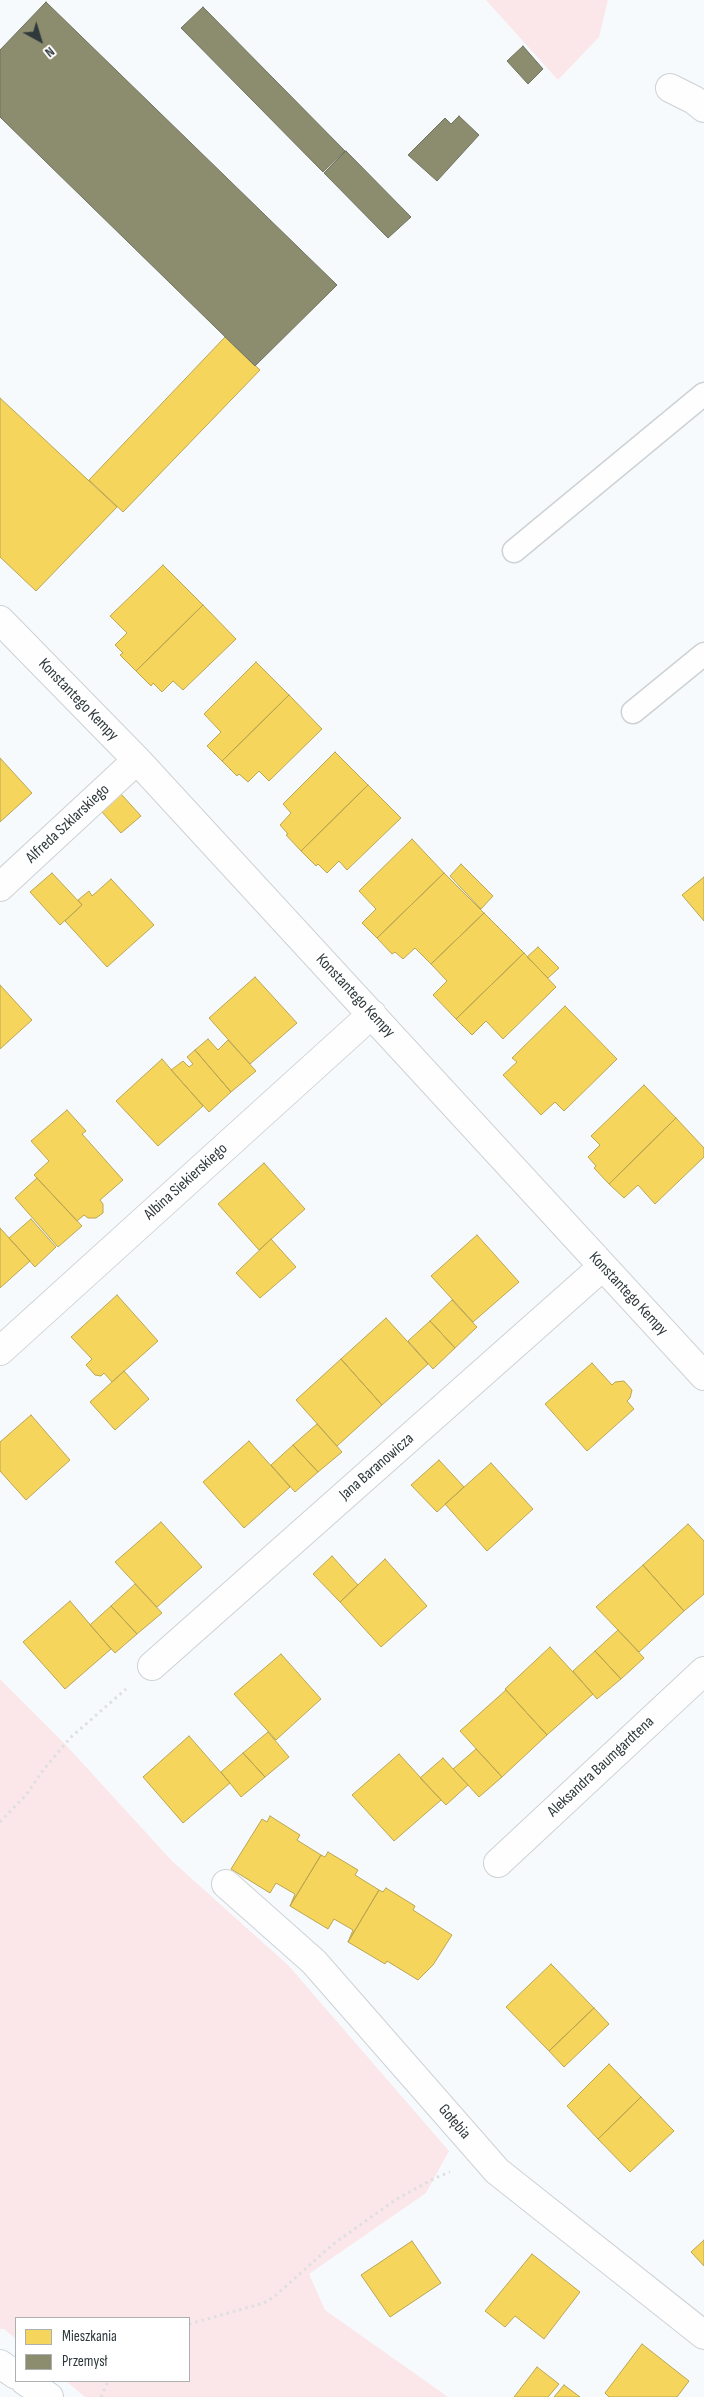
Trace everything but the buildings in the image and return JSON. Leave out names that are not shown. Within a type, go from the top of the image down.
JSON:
[{"type":"street","points":[[670,88],[704,108]]},
{"type":"street","name":"Konstantego Kempy","points":[[0,620],[137,760],[704,1376]]},
{"type":"street","name":"Alfreda Szklarskiego","points":[[0,887],[137,760]]},
{"type":"street","name":"Albina Siekierskiego","points":[[0,1350],[372,1014]]},
{"type":"street","name":"Jana Baranowicza","points":[[152,1666],[602,1267]]},
{"type":"street","name":"Aleksandra Baumgardtena","points":[[498,1863],[704,1671]]},
{"type":"street","name":"Gołębia","points":[[226,1884],[314,1962],[497,2171],[704,2335]]},
{"type":"street","points":[[0,2364],[15,2374]]},
{"type":"street","points":[[26,2382],[49,2397]]},
{"type":"lane","points":[[514,551],[704,394]]},
{"type":"lane","points":[[633,712],[704,654]]},
{"type":"path","points":[[0,1822],[26,1795],[44,1769],[70,1738],[152,1666]]},
{"type":"path","points":[[190,2324],[228,2311],[250,2308],[270,2299],[332,2245],[394,2200],[435,2178],[471,2168],[497,2171]]},
{"type":"path","points":[[101,2397],[108,2382]]},
{"type":"shaded area","points":[[486,0],[608,0],[599,37],[558,80]]},
{"type":"shaded area","points":[[0,1679],[64,1743],[172,1861],[288,1965],[449,2151],[426,2193],[309,2274],[325,2310],[448,2397],[85,2397],[67,2382],[190,2382],[190,2317],[15,2317],[15,2338],[4,2329],[0,2329]]}]
